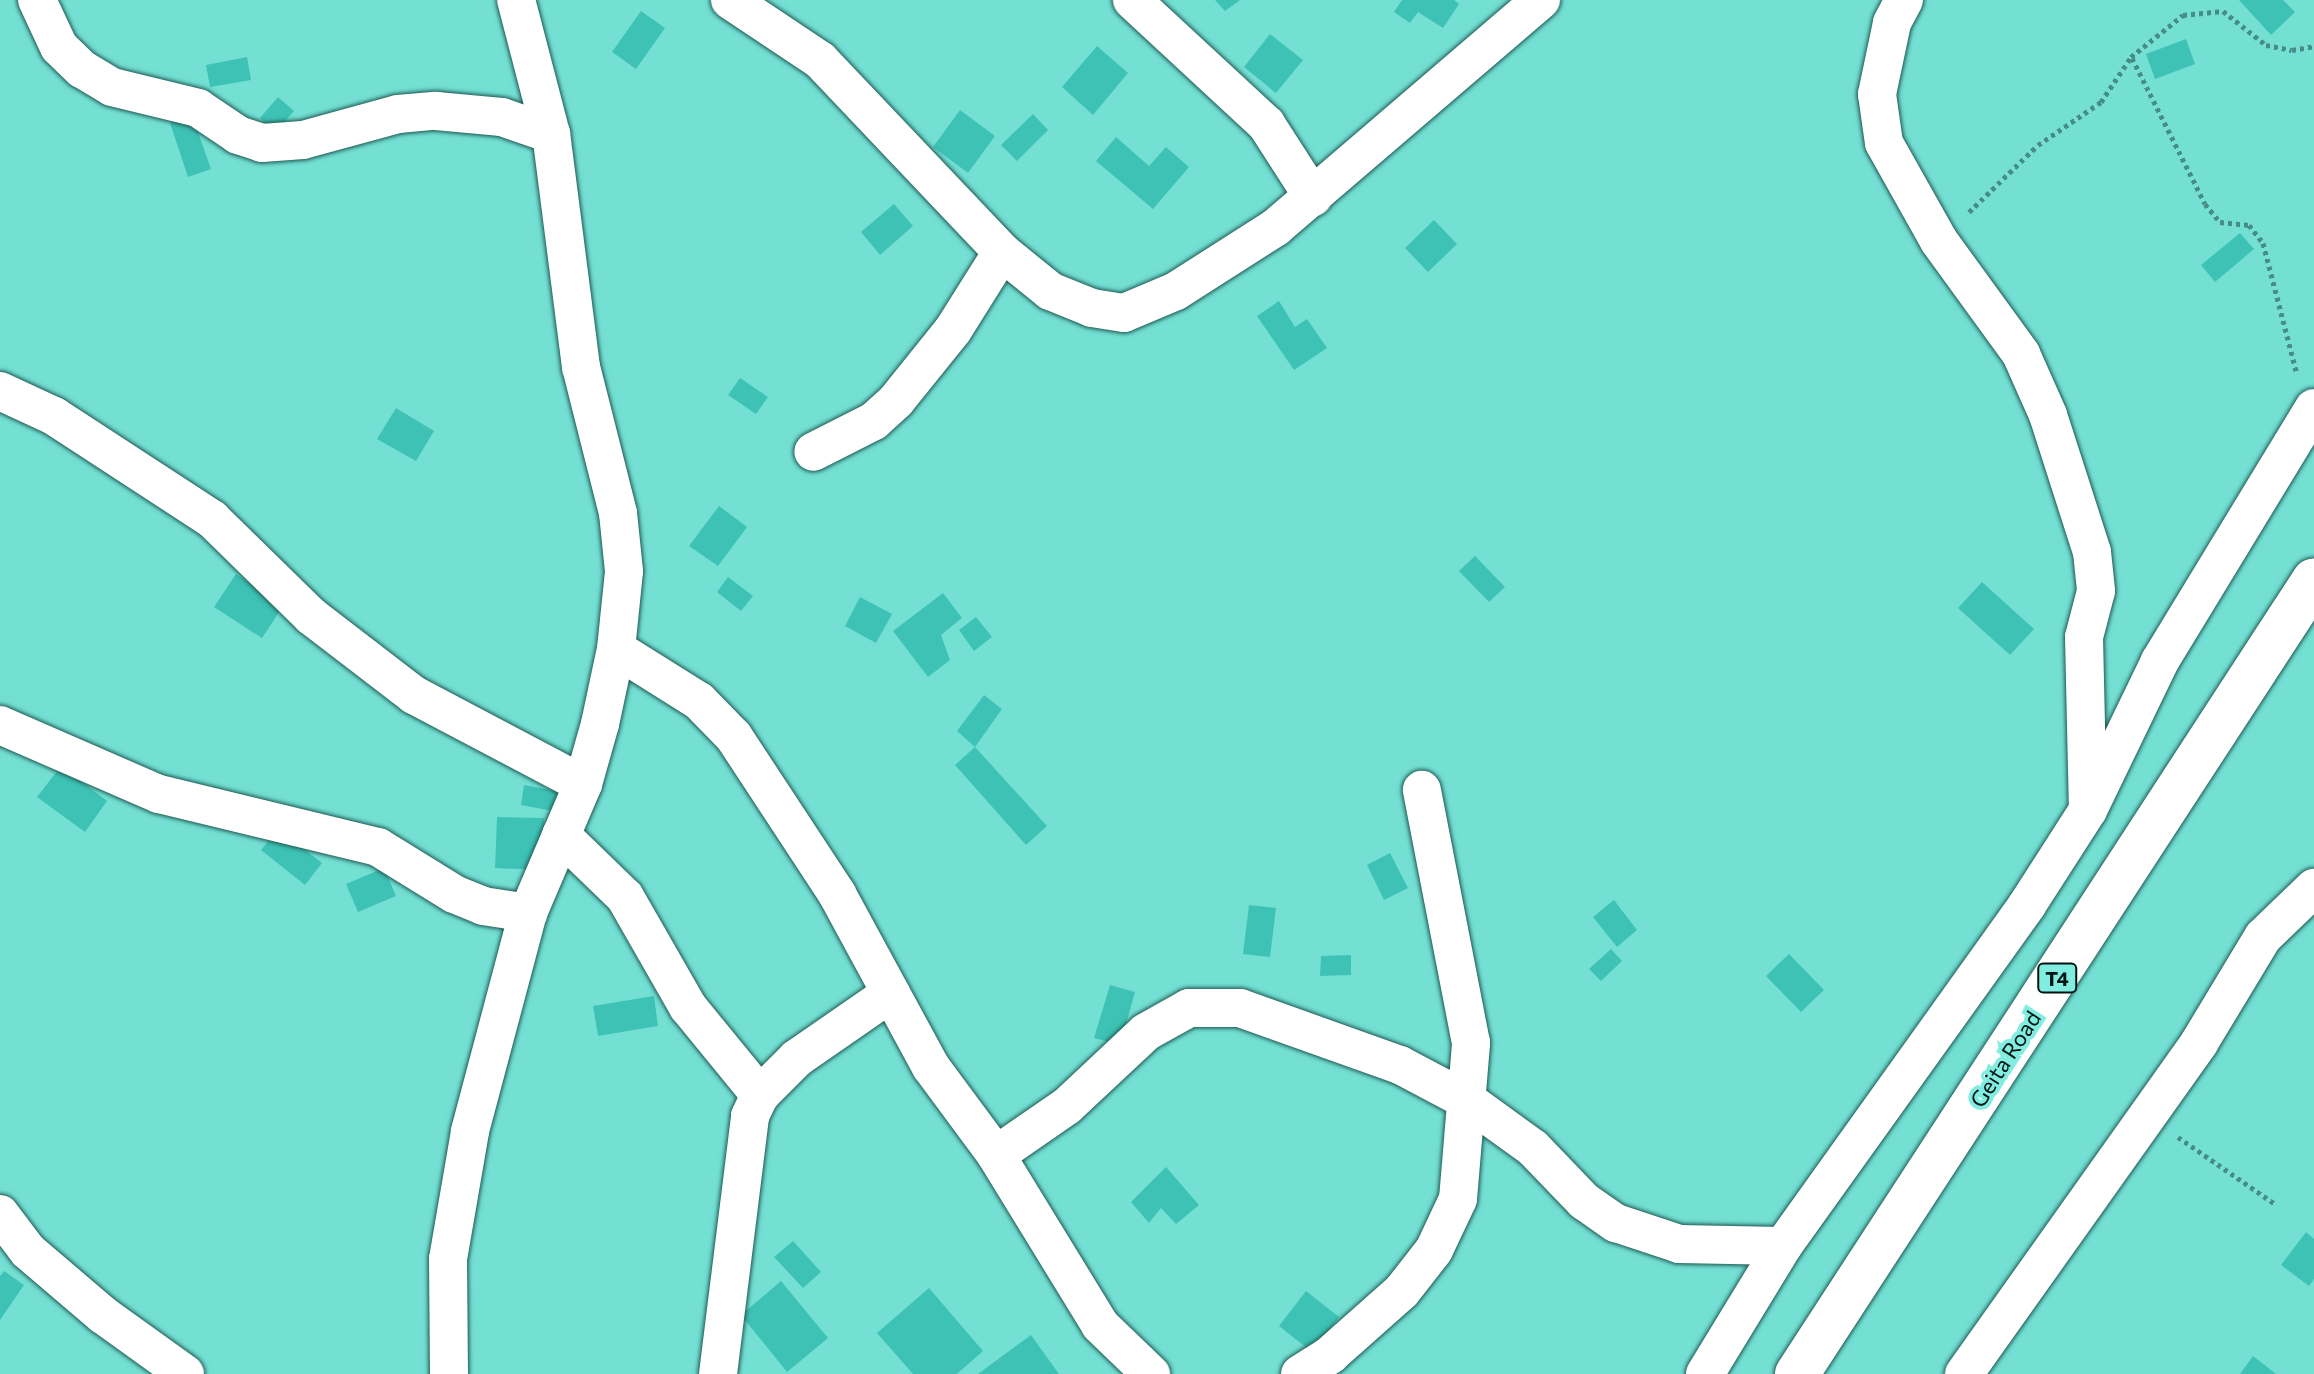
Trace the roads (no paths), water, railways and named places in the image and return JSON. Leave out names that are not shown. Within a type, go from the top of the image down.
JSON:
[{"type":"highway","name":"Geita Road","points":[[1797,1374],[2314,580]]},
{"type":"street","points":[[37,0],[59,47],[82,69],[112,87],[198,108],[238,135],[262,143],[303,140],[398,114],[436,111],[502,117],[551,134]]},
{"type":"street","points":[[449,1374],[446,1305],[456,1206],[528,913],[583,784],[616,649],[624,571],[618,513],[581,367],[551,134],[516,0]]},
{"type":"street","points":[[730,0],[820,60],[1002,252],[1050,291],[1092,308],[1124,313],[1176,291],[1313,197],[1541,0]]},
{"type":"street","points":[[1132,0],[1266,124],[1313,197]]},
{"type":"street","points":[[1904,0],[1883,58],[1877,94],[1884,143],[1939,241],[2021,354],[2088,537],[2096,591],[2084,637],[2088,810]]},
{"type":"street","points":[[813,452],[874,421],[896,401],[953,330],[1002,252]]},
{"type":"street","points":[[0,391],[54,416],[199,510],[322,626],[414,695],[583,784]]},
{"type":"street","points":[[1705,1374],[1783,1246],[2027,905],[2088,810],[2160,661],[2312,412]]},
{"type":"street","points":[[616,649],[699,701],[734,737],[837,894],[931,1067],[996,1155],[1100,1325],[1151,1374]]},
{"type":"street","points":[[0,725],[159,794],[378,847],[454,894],[483,906],[528,913]]},
{"type":"street","points":[[1300,1374],[1375,1318],[1434,1250],[1458,1199],[1471,1043],[1422,790]]},
{"type":"street","points":[[561,835],[625,897],[688,1007],[760,1095]]},
{"type":"street","points":[[1964,1374],[2147,1116],[2263,937],[2314,888]]},
{"type":"street","points":[[718,1374],[750,1116],[760,1095],[797,1058],[891,993]]},
{"type":"street","points":[[996,1155],[1067,1106],[1146,1032],[1189,1008],[1240,1008],[1313,1030],[1468,1101],[1533,1148],[1584,1201],[1616,1223],[1679,1244],[1783,1246]]},
{"type":"street","points":[[0,1214],[39,1260],[103,1315],[185,1374]]},
{"type":"street","points":[[1100,1325],[1103,1374]]}]
